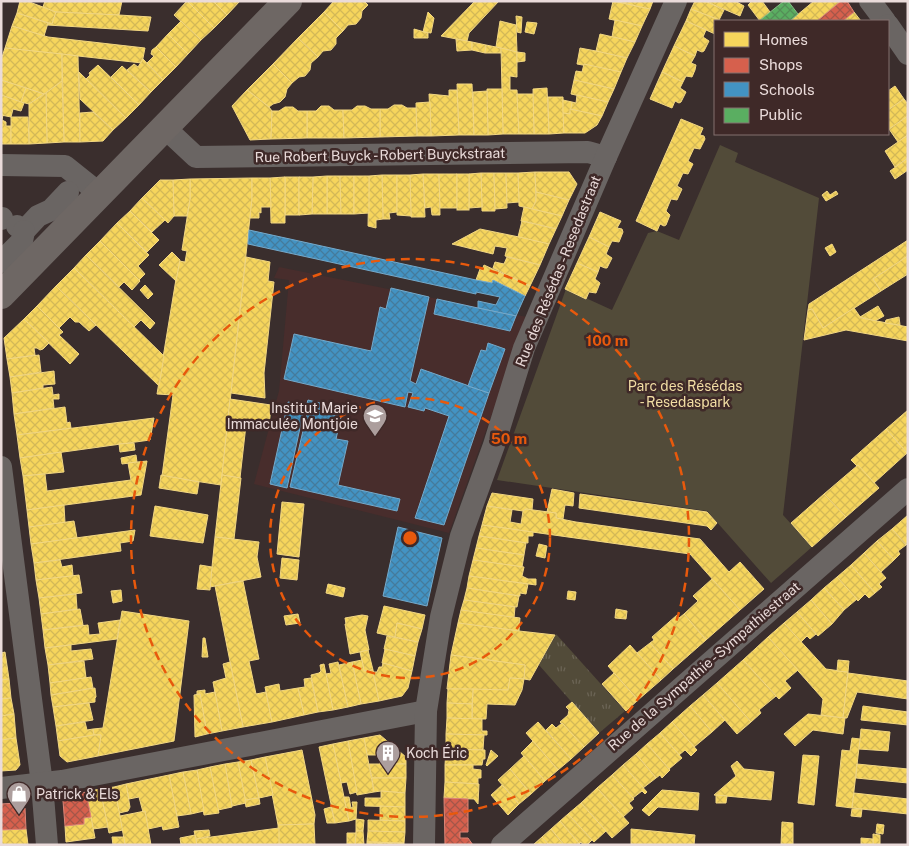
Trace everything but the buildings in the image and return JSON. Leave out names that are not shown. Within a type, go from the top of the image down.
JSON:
[{"type":"street","points":[[1,295],[288,1]]},
{"type":"street","name":"Rue des Résédas - Resedastraat","points":[[424,845],[426,712],[441,617],[461,536],[494,445],[524,348],[606,157],[676,1]]},
{"type":"street","points":[[870,1],[884,20]]},
{"type":"street","points":[[889,27],[908,54]]},
{"type":"street","name":"Rue Robert Buyck - Robert Buyckstraat","points":[[165,128],[196,157],[588,152],[606,157]]},
{"type":"street","points":[[1,165],[66,166],[100,194]]},
{"type":"street","points":[[1,262],[10,227],[51,210],[68,192]]},
{"type":"street","points":[[1,467],[42,784],[47,845]]},
{"type":"street","name":"Rue de la Sympathie - Sympathiestraat","points":[[502,845],[908,489]]},
{"type":"street","points":[[1,788],[42,784],[426,712]]},
{"type":"shaded area","name":"Institut Marie Immaculée Montjoie","points":[[279,267],[527,317],[449,533],[254,484],[279,391],[289,280],[274,278]]},
{"type":"green space","name":"Parc des Résédas - Resedaspark","points":[[720,145],[738,153],[735,162],[819,198],[783,515],[812,547],[771,583],[707,511],[497,480],[566,289],[612,310],[648,233],[657,231],[679,240]]},
{"type":"green space","points":[[556,634],[625,711],[599,733],[539,665]]},
{"type":"place","name":"Institut Marie Immaculée Montjoie","points":[[375,437]]},
{"type":"place","name":"Koch Éric","points":[[388,774]]},
{"type":"place","name":"Patrick & Els","points":[[19,815]]}]
